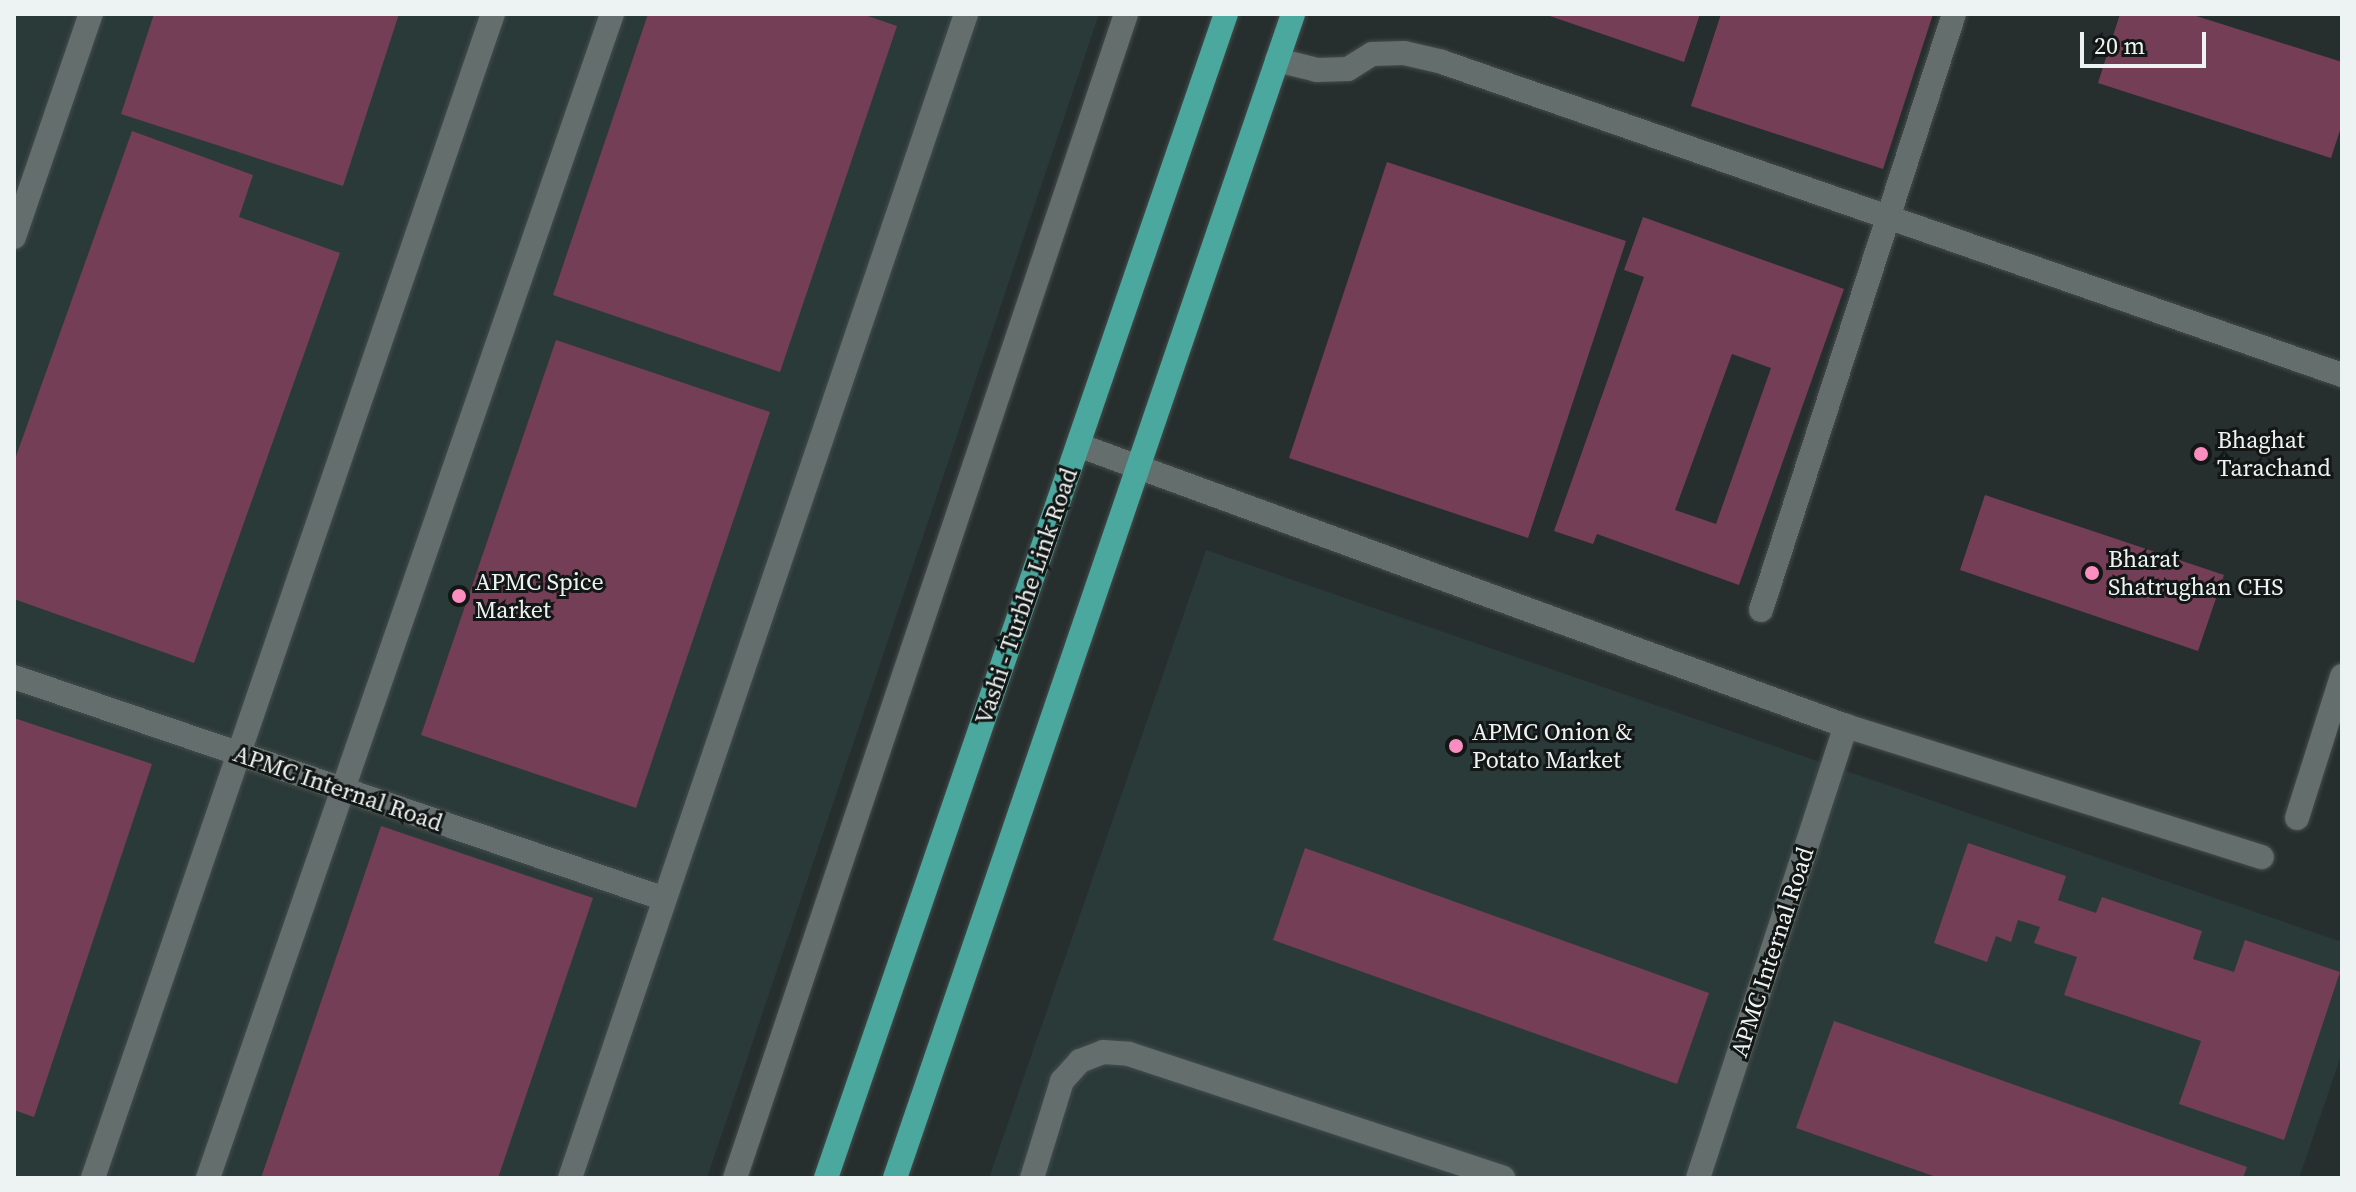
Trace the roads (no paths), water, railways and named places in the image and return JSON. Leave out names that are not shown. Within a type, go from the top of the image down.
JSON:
[{"type":"main road","name":"Vashi - Turbhe Link Road","points":[[826,1178],[1226,14]]},
{"type":"main road","points":[[895,1178],[1293,14]]},
{"type":"street","points":[[14,237],[91,14]]},
{"type":"street","points":[[93,1178],[493,14]]},
{"type":"street","points":[[208,1178],[612,14]]},
{"type":"street","points":[[570,1178],[662,898],[966,14]]},
{"type":"street","points":[[735,1178],[1126,14]]},
{"type":"street","points":[[1761,610],[1954,14]]},
{"type":"street","points":[[1277,60],[1317,70],[1348,69],[1372,54],[1404,53],[1442,62],[2342,375]]},
{"type":"street","points":[[1078,445],[1846,726],[2262,857]]},
{"type":"street","points":[[2297,818],[2342,676]]},
{"type":"street","name":"APMC Internal Road","points":[[14,677],[662,898]]},
{"type":"street","name":"APMC Internal Road","points":[[1698,1178],[1846,726]]},
{"type":"street","points":[[1032,1178],[1062,1081],[1080,1061],[1103,1052],[1129,1054],[1503,1178]]},
{"type":"place","name":"Bhaghat Tarachand","points":[[2201,454]]},
{"type":"place","name":"Bharat Shatrughan CHS","points":[[2092,573]]},
{"type":"place","name":"APMC Spice Market","points":[[459,596]]},
{"type":"place","name":"APMC Onion & Potato Market","points":[[1456,746]]}]
